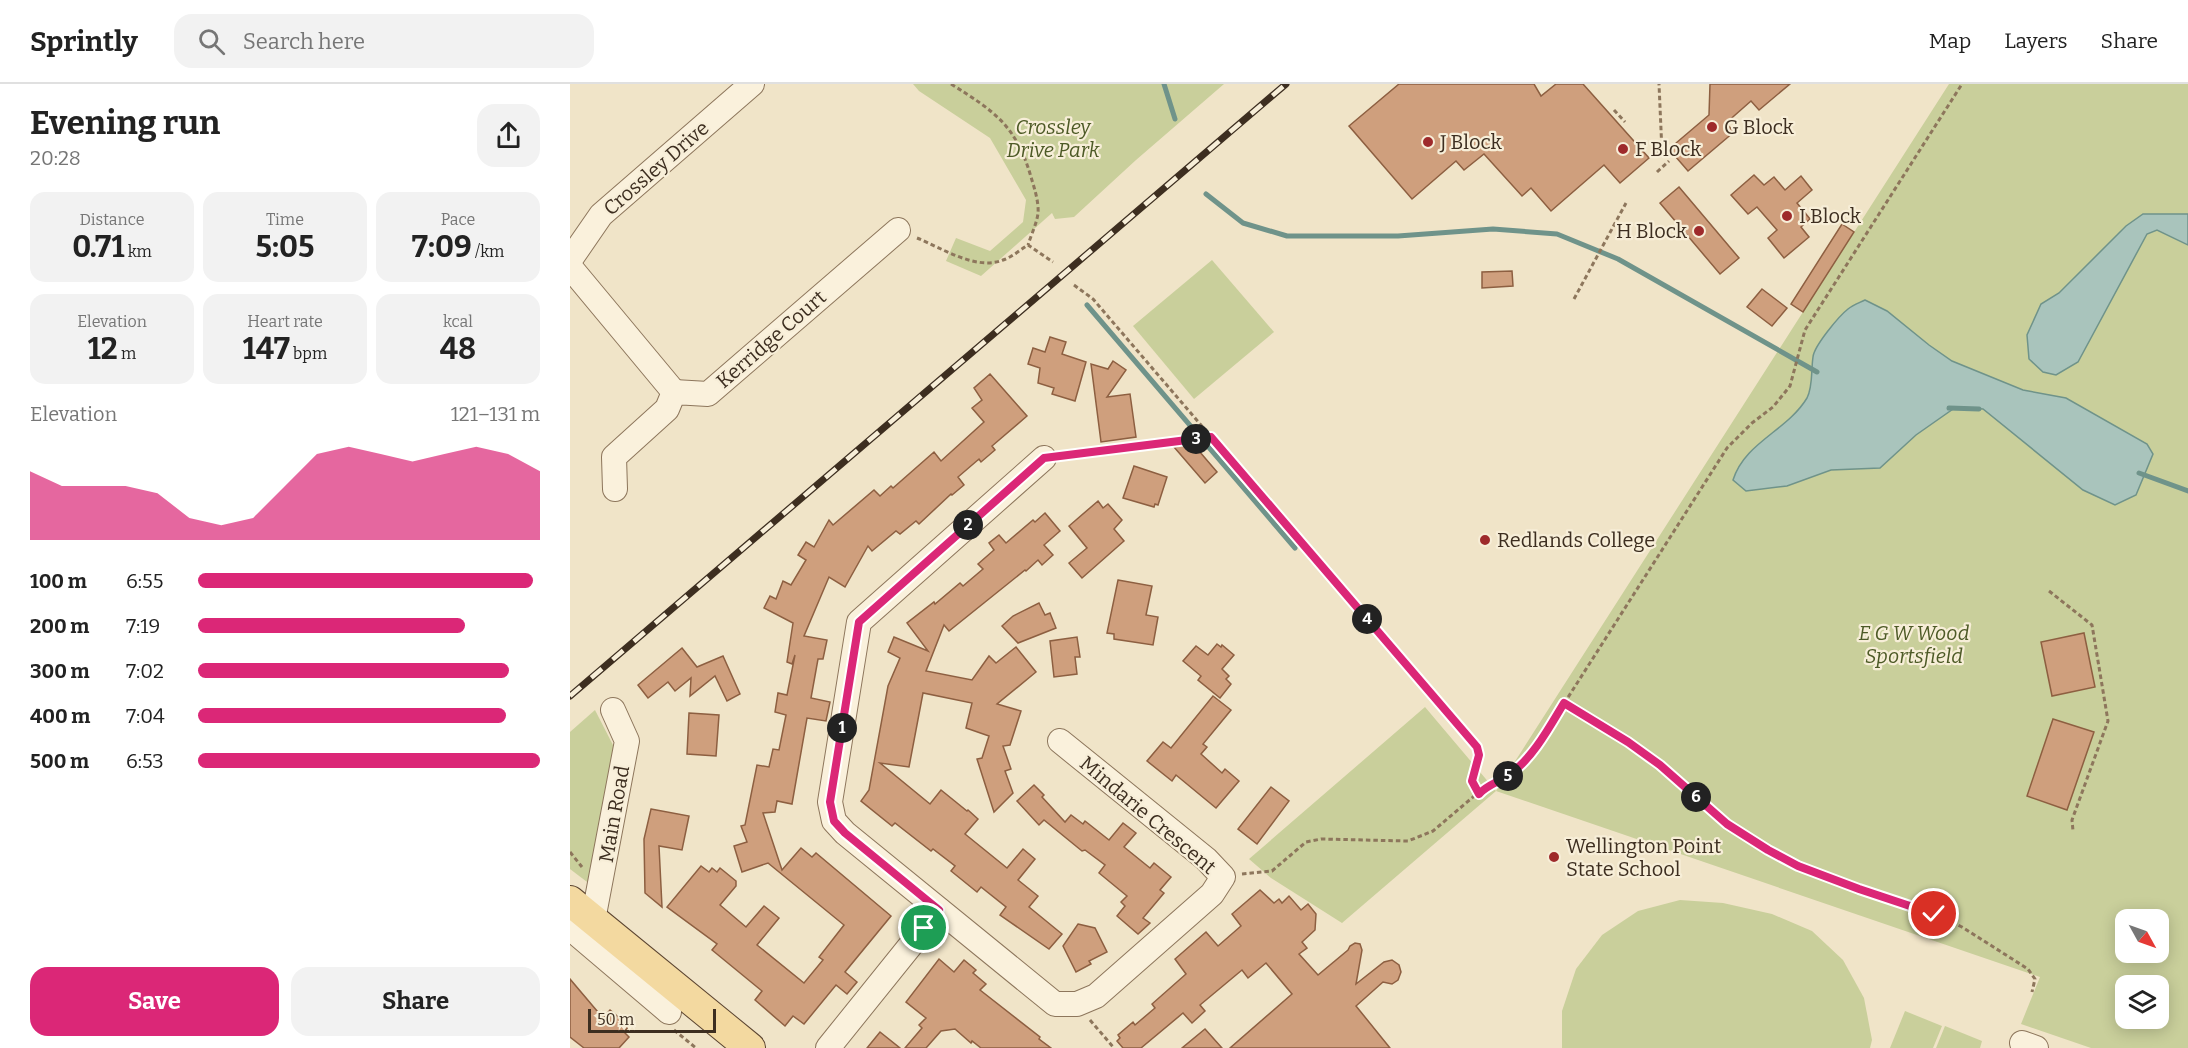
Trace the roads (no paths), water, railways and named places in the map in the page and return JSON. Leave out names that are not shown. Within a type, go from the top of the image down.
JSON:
[{"type":"main road","points":[[570,901],[582,924],[750,1048]]},
{"type":"street","name":"Crossley Drive","points":[[570,260],[601,215],[752,84]]},
{"type":"street","name":"Kerridge Court","points":[[674,392],[708,394],[898,230]]},
{"type":"street","points":[[570,267],[674,392],[667,409],[614,458],[615,489]]},
{"type":"street","points":[[828,1048],[939,910],[845,833],[834,821],[830,802],[859,622],[1044,458]]},
{"type":"street","name":"Main Road","points":[[582,924],[627,741],[613,710]]},
{"type":"street","name":"Mindarie Crescent","points":[[939,910],[1055,1004],[1077,1004],[1096,996],[1212,894],[1223,877],[1206,859],[1060,741]]},
{"type":"street","points":[[582,924],[669,1012]]},
{"type":"water","points":[[2143,214],[2188,214],[2188,245],[2157,230],[2147,234],[2078,362],[2056,375],[2043,372],[2029,359],[2027,335],[2041,304],[2059,293],[2126,226]]},
{"type":"water","points":[[1865,300],[1887,311],[1952,361],[2023,390],[2066,398],[2147,444],[2153,454],[2136,495],[2115,505],[2083,490],[1983,409],[1956,407],[1916,435],[1880,468],[1831,470],[1787,486],[1746,491],[1733,480],[1739,467],[1756,446],[1799,409],[1809,394],[1814,352],[1844,313]]},
{"type":"waterway","points":[[1164,84],[1175,119]]},
{"type":"waterway","points":[[1206,194],[1243,223],[1287,236],[1398,236],[1493,229],[1557,234],[1618,259],[1817,372]]},
{"type":"waterway","points":[[1087,305],[1295,548]]},
{"type":"waterway","points":[[1949,408],[1979,409]]},
{"type":"waterway","points":[[2139,473],[2188,491]]},
{"type":"railway","points":[[570,696],[1286,84]]},
{"type":"place","name":"G Block","points":[[1712,127]]},
{"type":"place","name":"J Block","points":[[1428,142]]},
{"type":"place","name":"F Block","points":[[1623,149]]},
{"type":"place","name":"I Block","points":[[1787,216]]},
{"type":"place","name":"H Block","points":[[1699,231]]},
{"type":"place","name":"Redlands College","points":[[1485,540]]},
{"type":"place","name":"Wellington Point State School","points":[[1554,857]]},
{"type":"park label","name":"Crossley Drive Park","points":[[1053,138]]},
{"type":"park label","name":"E G W Wood Sportsfield","points":[[1914,644]]}]
